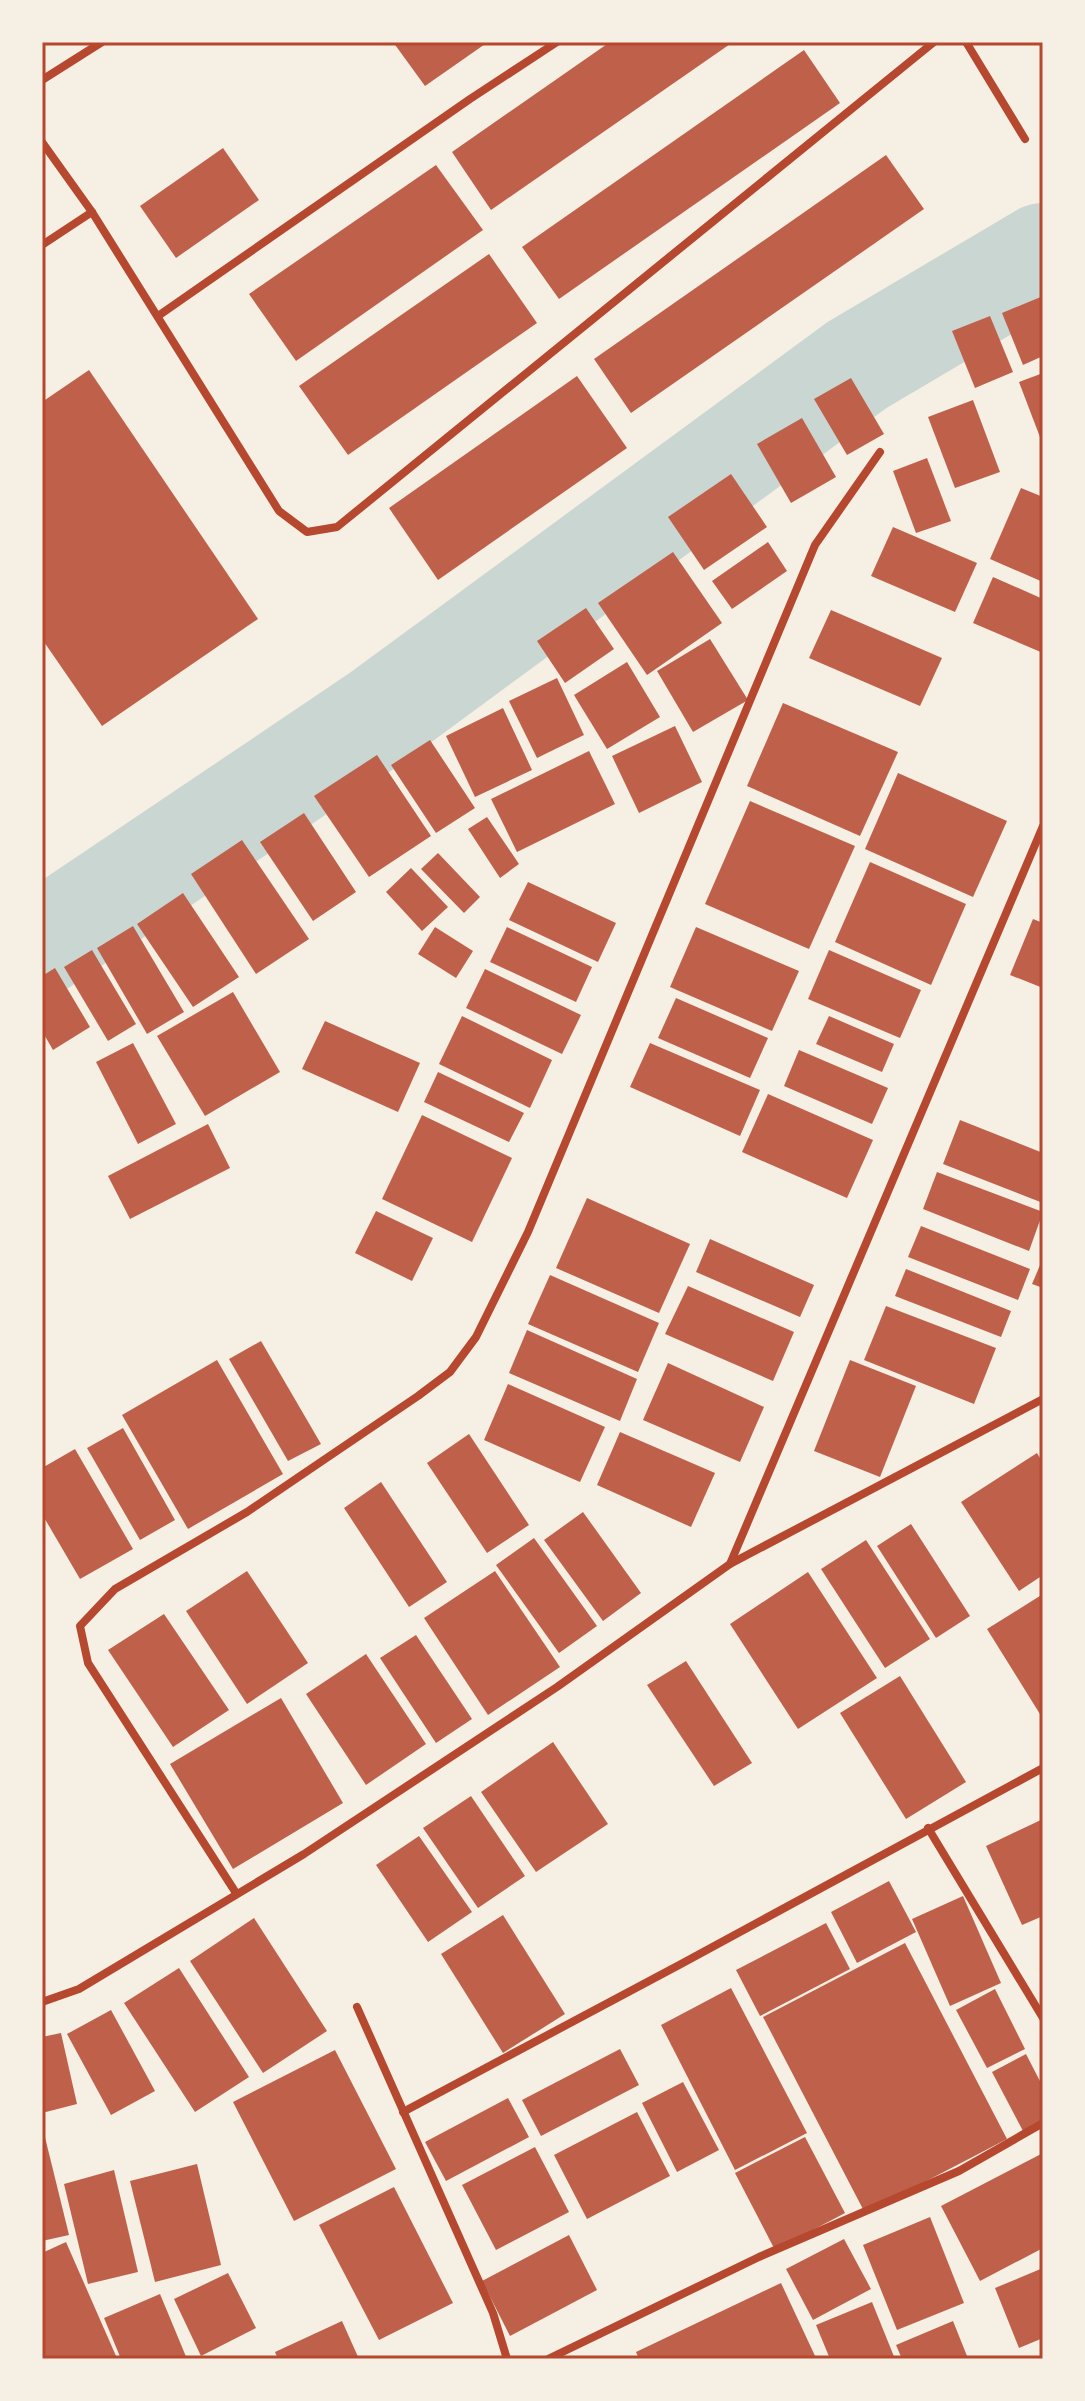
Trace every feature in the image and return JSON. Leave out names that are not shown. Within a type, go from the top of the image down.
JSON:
[{"type":"street","points":[[42,80],[102,42]]},
{"type":"street","points":[[158,316],[557,42]]},
{"type":"street","points":[[42,142],[92,212],[279,511],[307,532],[337,527],[934,42]]},
{"type":"street","points":[[966,42],[1025,139]]},
{"type":"street","points":[[42,245],[92,212]]},
{"type":"street","points":[[236,1893],[88,1663],[80,1626],[115,1589],[247,1512],[418,1396],[450,1372],[476,1337],[528,1232],[815,545],[880,452]]},
{"type":"street","points":[[730,1564],[1043,826]]},
{"type":"street","points":[[42,2002],[79,1989],[304,1854],[557,1687],[730,1564],[1043,1399]]},
{"type":"street","points":[[403,2112],[1043,1768]]},
{"type":"street","points":[[928,1828],[1043,2018]]},
{"type":"street","points":[[357,2007],[493,2313],[507,2359]]},
{"type":"street","points":[[548,2359],[759,2257],[959,2171],[1043,2123]]},
{"type":"building","points":[[393,42],[488,42],[425,86]]},
{"type":"building","points":[[610,42],[733,42],[491,210],[452,152]]},
{"type":"building","points":[[804,50],[840,103],[559,299],[522,247]]},
{"type":"building","points":[[223,148],[259,200],[176,258],[140,206]]},
{"type":"building","points":[[886,155],[924,209],[631,413],[594,359]]},
{"type":"building","points":[[436,165],[483,230],[296,361],[249,294]]},
{"type":"building","points":[[489,254],[537,323],[348,455],[299,386]]},
{"type":"building","points":[[1043,296],[1043,356],[1023,365],[1002,313]]},
{"type":"building","points":[[990,316],[1013,372],[975,388],[952,331]]},
{"type":"building","points":[[89,370],[258,619],[102,726],[42,639],[42,402]]},
{"type":"building","points":[[1043,373],[1043,445],[1019,382]]},
{"type":"building","points":[[577,376],[627,448],[438,580],[389,508]]},
{"type":"building","points":[[851,378],[884,434],[847,455],[814,399]]},
{"type":"building","points":[[973,400],[1000,472],[955,488],[928,417]]},
{"type":"building","points":[[802,418],[836,477],[791,503],[757,444]]},
{"type":"building","points":[[927,458],[951,521],[916,533],[893,471]]},
{"type":"building","points":[[731,474],[767,527],[704,570],[668,517]]},
{"type":"building","points":[[1021,488],[1043,497],[1043,582],[990,559]]},
{"type":"building","points":[[893,527],[977,563],[955,612],[871,576]]},
{"type":"building","points":[[768,542],[787,571],[732,609],[712,581]]},
{"type":"building","points":[[673,552],[722,623],[647,675],[598,603]]},
{"type":"building","points":[[993,577],[1043,599],[1043,653],[973,623]]},
{"type":"building","points":[[586,608],[614,649],[565,683],[537,641]]},
{"type":"building","points":[[831,610],[942,658],[920,706],[809,658]]},
{"type":"building","points":[[710,639],[748,700],[693,732],[657,671]]},
{"type":"building","points":[[627,662],[660,717],[607,749],[574,695]]},
{"type":"building","points":[[557,678],[584,735],[537,758],[509,701]]},
{"type":"building","points":[[783,703],[898,752],[860,836],[747,786]]},
{"type":"building","points":[[503,708],[532,770],[475,797],[446,736]]},
{"type":"building","points":[[675,726],[702,782],[639,813],[612,756]]},
{"type":"building","points":[[430,740],[475,808],[436,833],[391,765]]},
{"type":"building","points":[[589,751],[615,804],[517,852],[491,799]]},
{"type":"building","points":[[377,755],[431,836],[369,877],[314,796]]},
{"type":"building","points":[[898,773],[1007,821],[973,897],[865,849]]},
{"type":"building","points":[[750,801],[855,846],[809,949],[705,904]]},
{"type":"building","points":[[304,813],[356,892],[313,921],[260,842]]},
{"type":"building","points":[[487,817],[519,864],[500,878],[468,829]]},
{"type":"building","points":[[242,840],[309,939],[256,974],[191,874]]},
{"type":"building","points":[[438,853],[480,897],[464,913],[421,869]]},
{"type":"building","points":[[870,862],[966,904],[931,985],[835,942]]},
{"type":"building","points":[[411,868],[448,907],[422,931],[386,892]]},
{"type":"building","points":[[528,882],[616,923],[598,962],[509,920]]},
{"type":"building","points":[[183,893],[239,977],[193,1007],[137,924]]},
{"type":"building","points":[[1033,919],[1043,923],[1043,988],[1010,975]]},
{"type":"building","points":[[133,926],[184,1012],[147,1034],[97,948]]},
{"type":"building","points":[[435,927],[473,951],[456,978],[418,954]]},
{"type":"building","points":[[507,927],[592,967],[576,1002],[490,962]]},
{"type":"building","points":[[696,927],[799,971],[772,1031],[670,987]]},
{"type":"building","points":[[92,950],[136,1024],[108,1041],[64,967]]},
{"type":"building","points":[[829,950],[921,990],[900,1038],[808,999]]},
{"type":"building","points":[[55,968],[90,1027],[53,1050],[42,1031],[42,976]]},
{"type":"building","points":[[485,969],[581,1015],[562,1054],[466,1008]]},
{"type":"building","points":[[233,992],[280,1072],[205,1116],[157,1036]]},
{"type":"building","points":[[676,998],[768,1038],[750,1078],[658,1038]]},
{"type":"building","points":[[462,1016],[552,1060],[530,1108],[439,1064]]},
{"type":"building","points":[[829,1016],[894,1044],[882,1072],[816,1044]]},
{"type":"building","points":[[325,1021],[420,1063],[398,1112],[302,1069]]},
{"type":"building","points":[[133,1043],[176,1124],[138,1144],[96,1062]]},
{"type":"building","points":[[650,1043],[760,1090],[740,1136],[630,1087]]},
{"type":"building","points":[[799,1050],[888,1088],[872,1124],[784,1086]]},
{"type":"building","points":[[438,1072],[524,1113],[509,1142],[424,1102]]},
{"type":"building","points":[[768,1094],[873,1140],[847,1198],[742,1152]]},
{"type":"building","points":[[422,1115],[512,1158],[472,1242],[382,1199]]},
{"type":"building","points":[[960,1120],[1043,1153],[1043,1203],[943,1164]]},
{"type":"building","points":[[208,1124],[230,1168],[130,1219],[108,1176]]},
{"type":"building","points":[[937,1172],[1043,1212],[1029,1251],[923,1209]]},
{"type":"building","points":[[587,1198],[690,1244],[659,1313],[556,1268]]},
{"type":"building","points":[[376,1211],[433,1238],[412,1281],[355,1253]]},
{"type":"building","points":[[921,1226],[1030,1269],[1018,1300],[908,1257]]},
{"type":"building","points":[[710,1239],[814,1285],[800,1317],[696,1272]]},
{"type":"building","points":[[1043,1258],[1043,1288],[1032,1284]]},
{"type":"building","points":[[906,1269],[1011,1311],[1001,1337],[895,1296]]},
{"type":"building","points":[[550,1275],[659,1323],[638,1372],[528,1324]]},
{"type":"building","points":[[688,1286],[794,1332],[773,1381],[665,1334]]},
{"type":"building","points":[[886,1306],[996,1348],[974,1404],[864,1360]]},
{"type":"building","points":[[527,1330],[637,1379],[620,1421],[509,1373]]},
{"type":"building","points":[[261,1341],[321,1444],[288,1461],[229,1359]]},
{"type":"building","points":[[217,1360],[283,1474],[188,1529],[122,1415]]},
{"type":"building","points":[[850,1360],[916,1386],[880,1477],[814,1451]]},
{"type":"building","points":[[668,1363],[764,1407],[740,1462],[643,1420]]},
{"type":"building","points":[[508,1384],[605,1427],[580,1482],[484,1440]]},
{"type":"building","points":[[123,1428],[175,1520],[140,1540],[87,1448]]},
{"type":"building","points":[[620,1432],[715,1473],[691,1527],[597,1485]]},
{"type":"building","points":[[469,1434],[529,1525],[487,1553],[427,1463]]},
{"type":"building","points":[[75,1449],[133,1549],[80,1579],[42,1514],[42,1468]]},
{"type":"building","points":[[1037,1453],[1043,1463],[1043,1575],[1019,1591],[961,1502]]},
{"type":"building","points":[[381,1482],[447,1582],[409,1607],[344,1508]]},
{"type":"building","points":[[583,1512],[641,1593],[603,1621],[544,1540]]},
{"type":"building","points":[[911,1524],[970,1616],[936,1638],[877,1546]]},
{"type":"building","points":[[534,1538],[597,1626],[559,1653],[496,1565]]},
{"type":"building","points":[[866,1540],[930,1639],[885,1668],[821,1569]]},
{"type":"building","points":[[247,1571],[308,1663],[247,1704],[186,1611]]},
{"type":"building","points":[[495,1571],[560,1667],[488,1715],[424,1618]]},
{"type":"building","points":[[808,1572],[877,1678],[798,1729],[730,1624]]},
{"type":"building","points":[[1043,1594],[1043,1719],[987,1629]]},
{"type":"building","points":[[164,1614],[229,1710],[173,1747],[108,1650]]},
{"type":"building","points":[[416,1635],[472,1719],[436,1743],[380,1658]]},
{"type":"building","points":[[366,1654],[426,1744],[366,1785],[306,1694]]},
{"type":"building","points":[[686,1661],[752,1763],[714,1786],[647,1685]]},
{"type":"building","points":[[900,1676],[966,1782],[906,1819],[840,1713]]},
{"type":"building","points":[[281,1698],[343,1803],[233,1869],[170,1764]]},
{"type":"building","points":[[553,1742],[608,1824],[536,1872],[481,1792]]},
{"type":"building","points":[[471,1796],[525,1876],[478,1908],[423,1828]]},
{"type":"building","points":[[1043,1819],[1043,1916],[1022,1925],[986,1846]]},
{"type":"building","points":[[419,1836],[472,1912],[428,1942],[376,1865]]},
{"type":"building","points":[[889,1881],[916,1932],[857,1963],[831,1912]]},
{"type":"building","points":[[963,1896],[1001,1983],[950,2006],[912,1919]]},
{"type":"building","points":[[503,1915],[565,2014],[503,2053],[441,1954]]},
{"type":"building","points":[[254,1918],[327,2031],[263,2073],[190,1961]]},
{"type":"building","points":[[826,1923],[850,1969],[760,2016],[736,1970]]},
{"type":"building","points":[[905,1943],[1007,2139],[865,2213],[763,2017]]},
{"type":"building","points":[[179,1968],[249,2077],[195,2112],[124,2003]]},
{"type":"building","points":[[731,1988],[807,2133],[735,2170],[661,2025]]},
{"type":"building","points":[[995,1989],[1025,2049],[987,2068],[956,2010]]},
{"type":"building","points":[[111,2010],[155,2091],[111,2115],[67,2034]]},
{"type":"building","points":[[61,2033],[77,2104],[42,2113],[42,2037]]},
{"type":"building","points":[[620,2049],[639,2085],[541,2136],[522,2100]]},
{"type":"building","points":[[335,2050],[396,2169],[294,2221],[233,2102]]},
{"type":"building","points":[[1026,2054],[1043,2087],[1043,2121],[1023,2131],[992,2072]]},
{"type":"building","points":[[683,2082],[719,2150],[677,2172],[642,2103]]},
{"type":"building","points":[[508,2098],[529,2137],[446,2181],[425,2142]]},
{"type":"building","points":[[637,2112],[670,2176],[587,2219],[554,2155]]},
{"type":"building","points":[[42,2125],[69,2235],[42,2241]]},
{"type":"building","points":[[805,2137],[845,2213],[775,2250],[735,2173]]},
{"type":"building","points":[[535,2147],[569,2212],[496,2250],[462,2185]]},
{"type":"building","points":[[1043,2153],[1043,2248],[980,2281],[941,2206]]},
{"type":"building","points":[[197,2164],[221,2265],[155,2282],[130,2181]]},
{"type":"building","points":[[114,2170],[138,2272],[88,2284],[64,2184]]},
{"type":"building","points":[[394,2187],[453,2303],[379,2340],[319,2225]]},
{"type":"building","points":[[930,2217],[964,2303],[897,2330],[863,2245]]},
{"type":"building","points":[[569,2235],[597,2290],[510,2336],[482,2281]]},
{"type":"building","points":[[844,2239],[871,2289],[813,2320],[786,2269]]},
{"type":"building","points":[[66,2242],[116,2356],[110,2359],[45,2359],[42,2351],[42,2253]]},
{"type":"building","points":[[1043,2268],[1043,2338],[1019,2348],[995,2288]]},
{"type":"building","points":[[228,2273],[256,2328],[201,2356],[174,2299]]},
{"type":"building","points":[[781,2283],[816,2358],[639,2359],[636,2352]]},
{"type":"building","points":[[160,2294],[187,2359],[121,2359],[104,2318]]},
{"type":"building","points":[[872,2302],[895,2359],[830,2359],[816,2325]]},
{"type":"building","points":[[342,2321],[359,2359],[278,2359],[275,2352]]},
{"type":"building","points":[[953,2321],[967,2356],[959,2359],[902,2359],[896,2345]]},
{"type":"waterway","points":[[42,943],[379,716],[857,365],[1043,255]]}]
